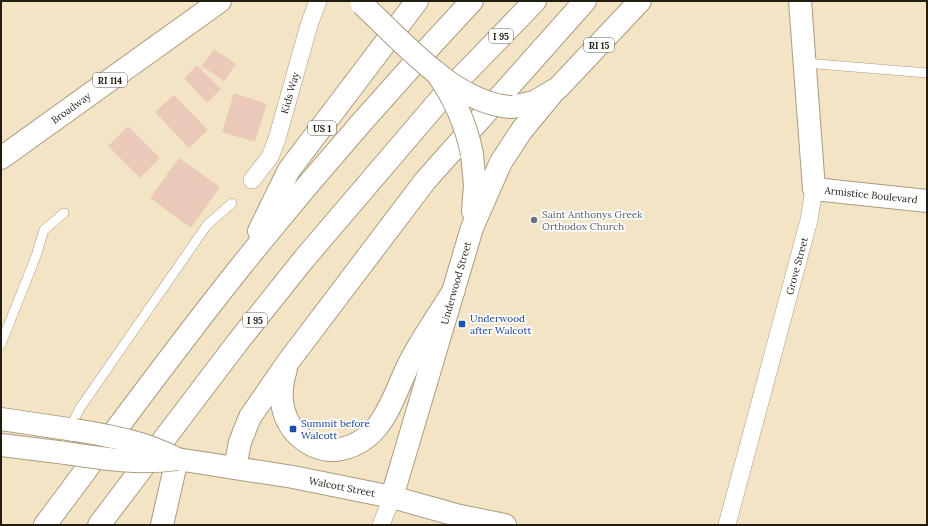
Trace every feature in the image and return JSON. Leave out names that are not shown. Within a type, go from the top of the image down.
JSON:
[{"type":"main road","name":"Broadway","points":[[1,158],[220,1]]},
{"type":"main road","name":"US 1","points":[[242,265],[289,170],[417,1]]},
{"type":"main road","points":[[45,525],[132,407],[242,265],[335,153],[472,1]]},
{"type":"main road","name":"I 95","points":[[106,519],[237,342],[304,259],[444,95],[535,1]]},
{"type":"main road","points":[[235,468],[240,442],[250,417],[288,362],[425,181],[585,1]]},
{"type":"main road","name":"RI 15","points":[[558,88],[640,1]]},
{"type":"main road","name":"Grove Street","points":[[800,1],[814,190]]},
{"type":"main road","points":[[359,2],[436,72],[476,99],[499,106],[512,107],[534,102],[558,88]]},
{"type":"main road","points":[[436,72],[459,112],[467,133],[472,154],[474,186],[472,228]]},
{"type":"main road","name":"Underwood Street","points":[[392,497],[472,228],[492,180],[511,146],[558,88]]},
{"type":"main road","name":"Armistice Boulevard","points":[[814,190],[927,201]]},
{"type":"main road","points":[[288,362],[281,392],[281,404],[284,415],[292,429],[305,441],[322,449],[332,450],[354,446],[368,436],[380,423],[413,357],[454,290]]},
{"type":"main road","name":"Walcott Street","points":[[1,419],[139,442],[182,459],[392,497],[461,521],[505,525]]},
{"type":"main road","name":"Walcott Street","points":[[1,445],[134,462],[154,462],[182,459]]},
{"type":"main road","points":[[162,525],[172,481],[182,459]]},
{"type":"street","name":"Kids Way","points":[[252,180],[270,157],[275,144],[309,25],[318,1]]},
{"type":"street","name":"Grove Street","points":[[727,525],[809,220],[814,190]]},
{"type":"street","points":[[381,525],[392,497]]},
{"type":"lane","points":[[805,62],[927,73]]},
{"type":"lane","points":[[74,430],[73,422],[80,408],[207,225],[232,202]]},
{"type":"lane","points":[[1,344],[36,256],[44,230],[64,213]]},
{"type":"building","points":[[214,49],[236,64],[224,81],[202,66]]},
{"type":"building","points":[[197,65],[221,89],[207,103],[184,78]]},
{"type":"building","points":[[234,93],[267,104],[255,142],[222,132]]},
{"type":"building","points":[[174,95],[208,130],[189,148],[155,112]]},
{"type":"building","points":[[128,126],[160,158],[140,178],[108,146]]},
{"type":"building","points":[[179,158],[220,187],[191,228],[150,198]]},
{"type":"place","name":"Saint Anthonys Greek Orthodox Church","points":[[534,220]]},
{"type":"place","name":"Underwood after Walcott","points":[[462,324]]},
{"type":"place","name":"Summit before Walcott","points":[[293,429]]}]
